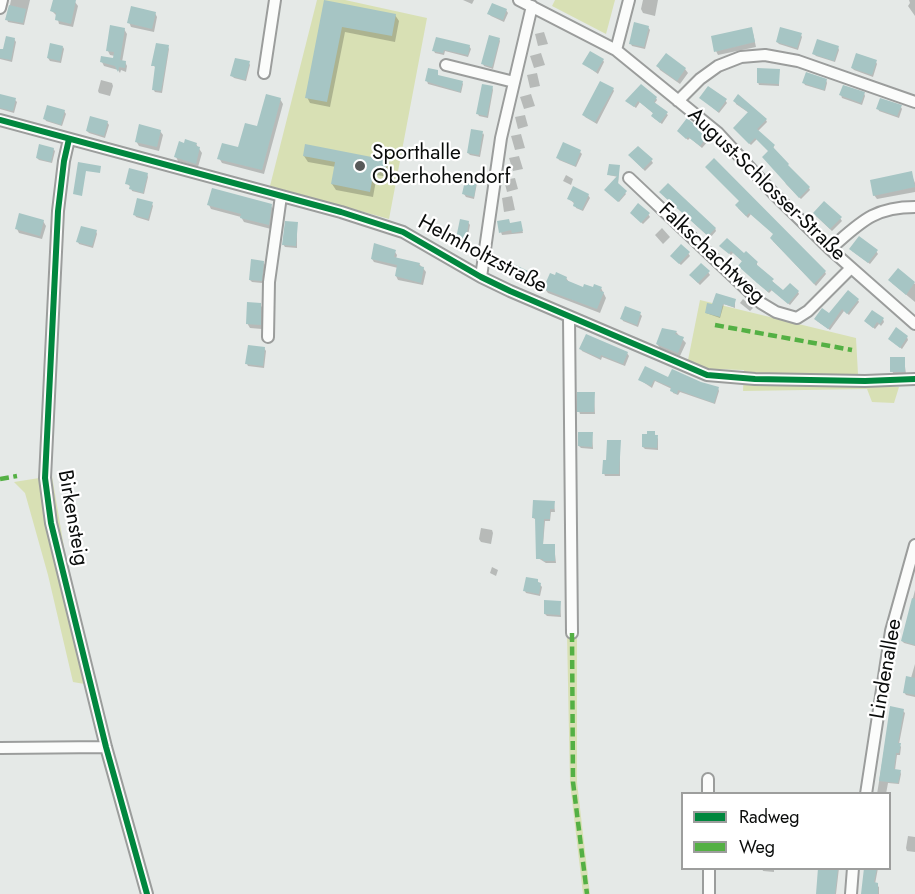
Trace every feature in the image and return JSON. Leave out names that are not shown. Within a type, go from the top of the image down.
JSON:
[{"type":"street","points":[[0,9],[2,0]]},
{"type":"street","points":[[264,73],[275,0]]},
{"type":"street","name":"August-Schlosser-Straße","points":[[519,0],[616,50],[718,133],[774,194],[830,249],[915,324]]},
{"type":"street","points":[[616,50],[629,0]]},
{"type":"street","points":[[481,277],[501,138],[532,6]]},
{"type":"street","points":[[678,101],[700,79],[718,66],[741,57],[765,55],[798,61],[915,102]]},
{"type":"street","points":[[446,64],[514,82]]},
{"type":"street","name":"Helmholtzstraße","points":[[0,120],[403,231],[481,277],[569,318],[707,375],[755,379],[865,381],[915,379]]},
{"type":"street","name":"Birkensteig","points":[[69,139],[58,211],[45,478],[51,523],[106,747],[147,894]]},
{"type":"street","name":"Falkschachtweg","points":[[629,178],[761,303],[776,312],[796,318],[808,311],[851,268]]},
{"type":"street","points":[[268,337],[269,282],[281,196]]},
{"type":"street","points":[[830,249],[865,219],[894,207],[915,207]]},
{"type":"street","points":[[569,318],[572,633]]},
{"type":"street","name":"Lindenallee","points":[[866,792],[891,631],[915,546]]},
{"type":"street","points":[[0,748],[106,747]]},
{"type":"street","points":[[708,779],[708,792]]},
{"type":"street","points":[[709,870],[709,894]]},
{"type":"street","points":[[851,894],[853,870]]},
{"type":"green space","points":[[317,0],[345,0],[427,18],[389,219],[270,186]]},
{"type":"green space","points":[[555,0],[615,0],[606,34],[552,6]]},
{"type":"green space","points":[[700,300],[856,338],[858,374],[867,386],[899,387],[894,403],[872,402],[867,389],[743,391],[744,370],[709,369],[688,360]]},
{"type":"green space","points":[[52,476],[72,595],[96,686],[73,682],[48,575],[25,493],[14,482]]},
{"type":"green space","points":[[567,634],[577,634],[577,782],[590,894],[583,894],[570,783]]},
{"type":"building","points":[[53,0],[76,0],[71,24],[55,20],[56,13],[50,11]]},
{"type":"building","points":[[324,0],[396,14],[392,36],[342,27],[327,102],[305,98]]},
{"type":"building","points":[[492,3],[507,9],[503,20],[487,14]]},
{"type":"building","points":[[9,5],[26,9],[23,23],[5,20]]},
{"type":"building","points":[[131,6],[156,12],[152,29],[127,23]]},
{"type":"building","points":[[634,22],[649,26],[644,47],[629,44]]},
{"type":"building","points":[[110,25],[125,28],[120,60],[126,61],[125,68],[119,67],[118,72],[115,66],[100,62],[101,56],[113,58],[114,52],[106,51]]},
{"type":"building","points":[[752,27],[755,42],[714,52],[711,36]]},
{"type":"building","points":[[780,27],[802,33],[797,48],[776,42]]},
{"type":"building","points":[[489,35],[500,38],[492,67],[481,64]]},
{"type":"building","points":[[6,36],[15,38],[11,60],[0,58],[0,49],[3,49]]},
{"type":"building","points":[[436,37],[470,45],[468,55],[444,50],[443,53],[432,51]]},
{"type":"building","points":[[817,39],[839,46],[834,61],[812,54]]},
{"type":"building","points":[[50,43],[63,46],[60,61],[47,58]]},
{"type":"building","points":[[156,43],[169,45],[161,91],[152,90],[155,66],[151,66]]},
{"type":"building","points":[[590,51],[604,59],[596,72],[582,64]]},
{"type":"building","points":[[666,53],[686,68],[677,81],[656,66]]},
{"type":"building","points":[[856,53],[877,60],[872,75],[851,68]]},
{"type":"building","points":[[235,58],[250,61],[245,80],[230,76]]},
{"type":"building","points":[[428,68],[438,70],[438,75],[463,81],[460,92],[425,81]]},
{"type":"building","points":[[757,68],[780,69],[779,84],[757,83]]},
{"type":"building","points":[[806,72],[827,79],[824,90],[802,83]]},
{"type":"building","points":[[600,81],[614,88],[595,122],[582,115]]},
{"type":"building","points":[[482,84],[493,86],[487,116],[476,114]]},
{"type":"building","points":[[641,84],[657,97],[654,102],[668,112],[660,123],[651,116],[653,113],[638,101],[634,107],[625,101]]},
{"type":"building","points":[[843,85],[865,92],[861,103],[839,95]]},
{"type":"building","points":[[708,86],[727,99],[718,112],[699,98]]},
{"type":"building","points":[[0,94],[16,98],[13,111],[0,108]]},
{"type":"building","points":[[266,94],[281,98],[262,170],[217,159],[222,143],[238,147],[245,123],[257,126]]},
{"type":"building","points":[[738,94],[767,119],[757,129],[775,145],[773,147],[788,165],[810,187],[799,198],[762,157],[768,151],[755,138],[749,144],[733,128],[748,112],[733,101]]},
{"type":"building","points":[[880,98],[902,105],[897,116],[876,109]]},
{"type":"building","points":[[47,105],[65,110],[61,125],[43,119]]},
{"type":"building","points":[[90,116],[108,121],[104,136],[86,131]]},
{"type":"building","points":[[687,118],[708,136],[700,146],[677,131]]},
{"type":"building","points":[[139,124],[161,130],[157,147],[135,142]]},
{"type":"building","points":[[471,129],[483,131],[479,155],[467,153]]},
{"type":"building","points":[[185,139],[197,143],[196,146],[200,147],[196,164],[174,157],[179,141],[184,143]]},
{"type":"building","points":[[563,142],[581,150],[575,166],[556,158]]},
{"type":"building","points":[[39,144],[54,148],[51,162],[36,158]]},
{"type":"building","name":"Sporthalle Oberhohendorf","points":[[305,144],[387,160],[385,172],[374,170],[370,192],[331,184],[335,162],[303,156]]},
{"type":"building","points":[[638,146],[653,159],[643,169],[628,155]]},
{"type":"building","points":[[714,158],[826,271],[814,284],[770,238],[773,234],[749,213],[746,216],[735,205],[739,201],[705,167]]},
{"type":"building","points":[[78,162],[101,166],[100,173],[86,171],[82,196],[73,194]]},
{"type":"building","points":[[609,164],[620,165],[618,183],[627,191],[618,202],[604,190],[617,176],[607,175]]},
{"type":"building","points":[[129,168],[148,173],[143,193],[129,189],[130,185],[125,184]]},
{"type":"building","points":[[912,171],[915,187],[873,196],[870,180]]},
{"type":"building","points":[[467,172],[478,174],[474,197],[462,194]]},
{"type":"building","points":[[668,183],[716,228],[708,236],[659,192]]},
{"type":"building","points":[[573,186],[589,194],[582,210],[573,206],[574,202],[567,199]]},
{"type":"building","points":[[212,188],[272,204],[269,225],[240,218],[241,214],[207,205]]},
{"type":"building","points":[[137,198],[153,202],[148,219],[133,215]]},
{"type":"building","points":[[824,201],[842,217],[830,229],[813,213]]},
{"type":"building","points":[[638,203],[650,213],[641,223],[630,213]]},
{"type":"building","points":[[19,213],[44,220],[40,236],[15,229]]},
{"type":"building","points":[[460,219],[469,221],[465,244],[455,243]]},
{"type":"building","points":[[509,219],[510,223],[521,221],[523,231],[512,233],[511,230],[499,233],[497,221]]},
{"type":"building","points":[[285,221],[298,222],[296,246],[282,245]]},
{"type":"building","points":[[81,226],[97,230],[92,246],[76,242]]},
{"type":"building","points":[[859,236],[878,250],[868,263],[849,249]]},
{"type":"building","points":[[727,238],[758,262],[756,264],[783,290],[790,283],[799,291],[788,304],[770,289],[768,292],[738,266],[742,261],[731,251],[729,254],[719,246]]},
{"type":"building","points":[[374,243],[396,250],[394,257],[420,263],[419,266],[424,267],[421,283],[395,276],[397,265],[371,259]]},
{"type":"building","points":[[681,244],[690,252],[679,264],[670,256]]},
{"type":"building","points":[[499,257],[528,271],[523,281],[494,266]]},
{"type":"building","points":[[251,259],[264,261],[262,281],[249,280]]},
{"type":"building","points":[[701,263],[710,271],[698,283],[689,275]]},
{"type":"building","points":[[898,268],[915,282],[906,295],[888,280]]},
{"type":"building","points":[[556,272],[567,277],[566,280],[583,287],[584,284],[593,287],[594,284],[602,287],[600,291],[604,292],[597,309],[543,289],[550,273],[555,275]]},
{"type":"building","points":[[848,290],[859,299],[847,314],[842,309],[828,329],[814,319],[822,308],[829,313]]},
{"type":"building","points":[[716,293],[736,299],[734,307],[723,304],[720,317],[705,313],[707,303],[712,304]]},
{"type":"building","points":[[247,302],[261,303],[261,325],[246,324]]},
{"type":"building","points":[[625,306],[641,312],[637,325],[620,319]]},
{"type":"building","points":[[872,310],[884,318],[873,328],[864,321]]},
{"type":"building","points":[[896,327],[908,336],[900,348],[888,339]]},
{"type":"building","points":[[662,328],[677,331],[675,334],[684,337],[678,353],[656,344]]},
{"type":"building","points":[[586,334],[628,352],[623,364],[579,349]]},
{"type":"building","points":[[248,345],[265,347],[263,366],[245,364]]},
{"type":"building","points":[[890,357],[905,357],[905,372],[890,372]]},
{"type":"building","points":[[645,366],[668,377],[672,369],[719,387],[714,403],[678,390],[677,394],[670,391],[671,387],[654,380],[651,386],[638,380]]},
{"type":"building","points":[[577,392],[595,392],[594,412],[577,412]]},
{"type":"building","points":[[647,431],[655,431],[655,435],[658,435],[657,448],[642,447],[642,434],[647,434]]},
{"type":"building","points":[[578,432],[593,432],[592,447],[578,446]]},
{"type":"building","points":[[607,440],[621,440],[619,474],[602,474],[603,460],[606,460]]},
{"type":"building","points":[[533,500],[555,501],[554,509],[550,509],[550,519],[544,519],[543,544],[555,544],[555,561],[536,559],[535,518],[532,518]]},
{"type":"building","points":[[526,577],[538,579],[541,583],[539,594],[523,591]]},
{"type":"building","points":[[912,598],[915,599],[915,645],[901,641]]},
{"type":"building","points":[[544,600],[561,601],[560,615],[544,614]]},
{"type":"building","points":[[906,676],[915,678],[915,695],[903,693]]},
{"type":"building","points":[[890,706],[904,709],[898,743],[901,743],[899,753],[896,753],[894,769],[901,770],[898,783],[879,781]]},
{"type":"building","points":[[818,870],[838,870],[835,894],[816,894]]},
{"type":"building","points":[[864,870],[877,870],[874,882],[878,883],[878,894],[861,894]]},
{"type":"marked path","points":[[715,325],[852,350]]},
{"type":"marked path","points":[[0,479],[17,476]]},
{"type":"marked path","points":[[572,633],[573,782],[587,894]]},
{"type":"cycle path","points":[[0,120],[341,212],[403,232],[510,291],[707,375],[755,379],[865,381],[915,379]]},
{"type":"cycle path","points":[[69,139],[58,211],[45,478],[51,523],[106,747],[147,894]]},
{"type":"place","name":"Sporthalle Oberhohendorf","points":[[360,166]]}]
